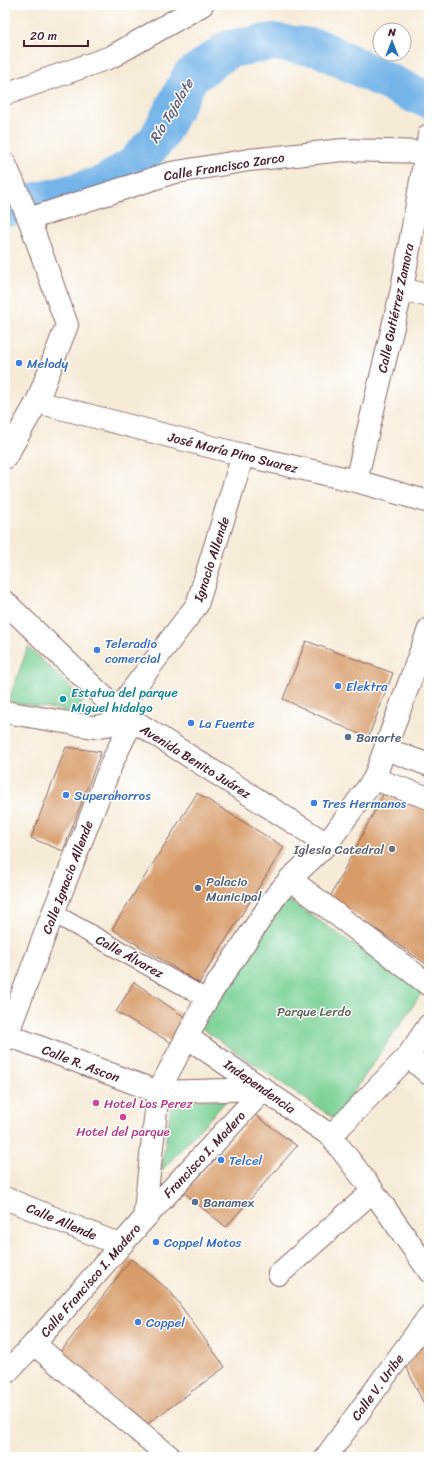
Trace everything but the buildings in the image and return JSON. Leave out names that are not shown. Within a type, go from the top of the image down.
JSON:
[{"type":"street","points":[[5,94],[110,57],[202,5]]},
{"type":"street","name":"Calle Francisco Zarco","points":[[26,213],[171,173],[249,160],[427,143]]},
{"type":"street","name":"Calle Gutiérrez Zamora","points":[[356,481],[402,289],[427,143]]},
{"type":"street","points":[[5,458],[37,402],[68,325],[26,213],[6,168]]},
{"type":"street","points":[[402,289],[429,296]]},
{"type":"street","name":"José María Pino Suarez","points":[[37,402],[243,455],[356,481],[429,502]]},
{"type":"street","name":"Ignacio Allende","points":[[124,715],[197,605],[243,455]]},
{"type":"street","name":"Avenida Benito Juárez","points":[[5,602],[124,715],[327,844]]},
{"type":"street","name":"Calle Francisco I. Madero","points":[[5,1374],[34,1344],[144,1219],[158,1092],[207,999],[274,897],[290,879],[327,844],[374,779],[429,629]]},
{"type":"street","points":[[5,712],[93,727],[124,715]]},
{"type":"street","name":"Calle Ignacio Allende","points":[[6,1036],[113,760],[124,715]]},
{"type":"street","points":[[386,749],[429,765]]},
{"type":"street","points":[[374,779],[429,798]]},
{"type":"street","points":[[290,879],[429,985]]},
{"type":"street","name":"Calle Álvarez","points":[[53,913],[207,999]]},
{"type":"street","points":[[331,1136],[408,1056],[429,1025]]},
{"type":"street","name":"Calle R. Ascon","points":[[6,1036],[158,1092]]},
{"type":"street","name":"Independencia","points":[[187,1037],[331,1136],[373,1191],[429,1271]]},
{"type":"street","points":[[408,1056],[429,1074]]},
{"type":"street","points":[[158,1092],[264,1089]]},
{"type":"street","name":"Francisco I. Madero","points":[[144,1219],[264,1089]]},
{"type":"street","points":[[279,1274],[373,1191]]},
{"type":"street","name":"Calle Allende","points":[[5,1198],[120,1245]]},
{"type":"street","name":"Calle V. Uribe","points":[[326,1457],[429,1316]]},
{"type":"street","points":[[34,1344],[170,1457]]},
{"type":"green space","points":[[28,647],[84,700],[75,712],[8,702]]},
{"type":"green space","name":"Parque Lerdo","points":[[287,899],[423,991],[335,1119],[201,1028]]},
{"type":"green space","points":[[172,1099],[226,1101],[161,1171]]},
{"type":"waterway","name":"Río Tajalate","points":[[5,208],[60,196],[104,184],[134,165],[158,138],[190,77],[229,49],[273,42],[319,48],[413,94],[429,99]]},
{"type":"place","name":"Melody","points":[[19,363]]},
{"type":"place","name":"Teleradio comercial","points":[[97,650]]},
{"type":"place","name":"Elektra","points":[[338,686]]},
{"type":"place","name":"Estatua del parque Miguel hidalgo","points":[[63,699]]},
{"type":"place","name":"La Fuente","points":[[191,723]]},
{"type":"place","name":"Banorte","points":[[348,737]]},
{"type":"place","name":"Superahorros","points":[[66,795]]},
{"type":"place","name":"Tres Hermanos","points":[[314,803]]},
{"type":"place","name":"Iglesia Catedral","points":[[392,849]]},
{"type":"place","name":"Palacio Municipal","points":[[198,888]]},
{"type":"place","name":"Hotel Los Perez","points":[[96,1103]]},
{"type":"place","name":"Hotel del parque","points":[[123,1117]]},
{"type":"place","name":"Telcel","points":[[221,1160]]},
{"type":"place","name":"Banamex","points":[[195,1202]]},
{"type":"place","name":"Coppel Motos","points":[[156,1242]]},
{"type":"place","name":"Coppel","points":[[138,1322]]}]
